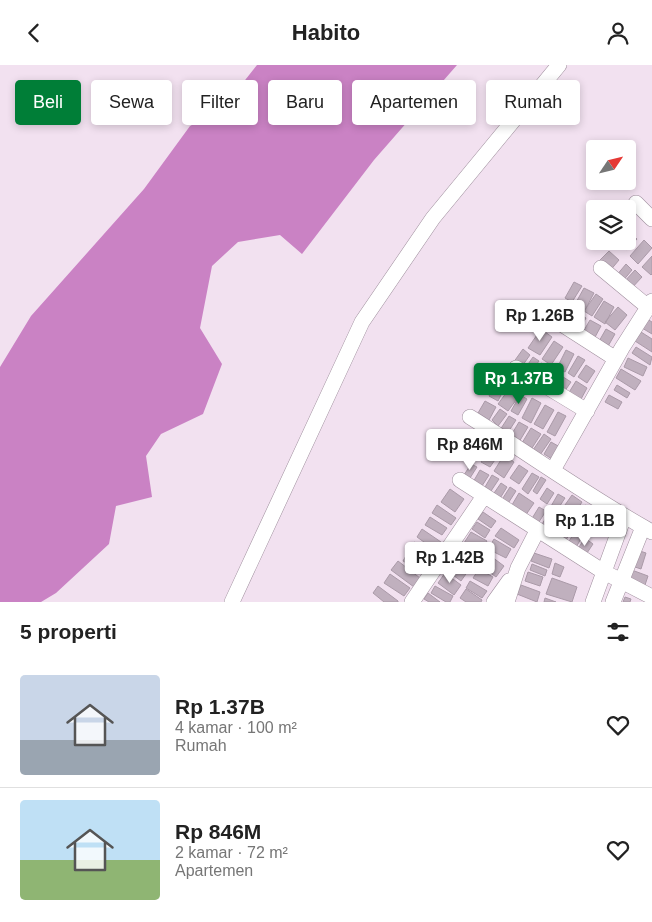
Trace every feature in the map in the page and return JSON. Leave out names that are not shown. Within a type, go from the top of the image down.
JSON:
[{"type":"street","points":[[232,602],[362,322],[433,218],[559,65]]},
{"type":"street","points":[[636,203],[652,219]]},
{"type":"street","points":[[554,470],[616,359],[650,304],[601,269]]},
{"type":"street","points":[[549,316],[616,359]]},
{"type":"street","points":[[516,368],[587,411]]},
{"type":"street","points":[[470,417],[624,517],[647,529],[621,581],[613,602]]},
{"type":"street","points":[[460,480],[537,531],[604,572],[652,597]]},
{"type":"street","points":[[412,602],[484,496]]},
{"type":"street","points":[[593,602],[624,517]]},
{"type":"street","points":[[506,602],[518,568],[537,531]]},
{"type":"street","points":[[494,602],[518,568]]},
{"type":"shaded area","points":[[257,65],[457,65],[444,80],[352,80],[352,125],[405,125],[374,160],[302,254],[280,235],[238,242],[212,266],[200,328],[222,364],[203,414],[161,434],[146,456],[152,497],[116,506],[109,544],[56,593],[41,602],[0,602],[0,367],[31,316],[144,189],[190,126],[258,125],[258,80],[245,80]]},
{"type":"building","points":[[644,240],[652,248],[638,264],[630,256]]},
{"type":"building","points":[[609,251],[619,260],[609,272],[598,262]]},
{"type":"building","points":[[652,256],[652,274],[651,275],[642,267]]},
{"type":"building","points":[[626,264],[632,270],[622,282],[616,276]]},
{"type":"building","points":[[635,270],[642,277],[630,290],[623,283]]},
{"type":"building","points":[[574,282],[582,286],[572,302],[565,298]]},
{"type":"building","points":[[584,288],[594,293],[584,312],[574,306]]},
{"type":"building","points":[[596,294],[603,299],[592,316],[584,311]]},
{"type":"building","points":[[562,301],[569,307],[558,321],[550,315]]},
{"type":"building","points":[[604,301],[614,307],[605,324],[594,317]]},
{"type":"building","points":[[618,307],[627,315],[615,330],[605,322]]},
{"type":"building","points":[[570,309],[576,313],[568,323],[563,319]]},
{"type":"building","points":[[579,314],[586,318],[579,330],[571,326]]},
{"type":"building","points":[[647,319],[652,322],[652,334],[642,328]]},
{"type":"building","points":[[590,320],[601,326],[594,339],[583,332]]},
{"type":"building","points":[[541,329],[552,337],[540,355],[528,348]]},
{"type":"building","points":[[606,329],[615,334],[607,348],[598,343]]},
{"type":"building","points":[[641,332],[652,339],[652,352],[635,341]]},
{"type":"building","points":[[554,341],[563,347],[551,365],[542,359]]},
{"type":"building","points":[[636,347],[652,357],[650,365],[632,353]]},
{"type":"building","points":[[523,349],[530,355],[520,369],[513,363]]},
{"type":"building","points":[[566,350],[574,354],[565,372],[557,368]]},
{"type":"building","points":[[578,356],[585,360],[574,377],[568,373]]},
{"type":"building","points":[[533,357],[539,361],[529,375],[524,370]]},
{"type":"building","points":[[628,358],[647,367],[643,376],[624,367]]},
{"type":"building","points":[[541,363],[548,366],[540,380],[534,376]]},
{"type":"building","points":[[586,365],[595,371],[587,383],[578,377]]},
{"type":"building","points":[[550,368],[558,373],[550,386],[542,381]]},
{"type":"building","points":[[621,369],[641,381],[635,390],[616,378]]},
{"type":"building","points":[[560,375],[571,382],[562,395],[551,387]]},
{"type":"building","points":[[498,378],[507,383],[498,401],[489,396]]},
{"type":"building","points":[[576,381],[587,388],[580,401],[568,394]]},
{"type":"building","points":[[512,385],[522,392],[508,411],[498,404]]},
{"type":"building","points":[[617,385],[630,393],[627,398],[614,390]]},
{"type":"building","points":[[520,395],[527,399],[518,415],[511,411]]},
{"type":"building","points":[[609,395],[622,402],[618,409],[605,402]]},
{"type":"building","points":[[532,398],[541,403],[531,423],[522,418]]},
{"type":"building","points":[[485,401],[496,407],[489,420],[478,413]]},
{"type":"building","points":[[545,405],[554,410],[543,429],[534,424]]},
{"type":"building","points":[[500,409],[507,414],[498,426],[492,420]]},
{"type":"building","points":[[558,412],[566,416],[555,436],[547,432]]},
{"type":"building","points":[[509,416],[516,420],[507,434],[500,430]]},
{"type":"building","points":[[519,422],[528,427],[519,442],[510,437]]},
{"type":"building","points":[[531,428],[541,434],[532,448],[522,443]]},
{"type":"building","points":[[544,434],[551,439],[540,455],[533,450]]},
{"type":"building","points":[[551,442],[560,447],[552,459],[544,454]]},
{"type":"building","points":[[493,444],[502,450],[490,467],[481,462]]},
{"type":"building","points":[[504,455],[514,462],[504,478],[494,471]]},
{"type":"building","points":[[471,464],[477,467],[470,478],[464,475]]},
{"type":"building","points":[[519,465],[528,471],[519,484],[510,478]]},
{"type":"building","points":[[480,470],[489,475],[480,489],[472,484]]},
{"type":"building","points":[[532,473],[539,477],[528,494],[522,489]]},
{"type":"building","points":[[492,475],[499,479],[491,491],[485,487]]},
{"type":"building","points":[[541,477],[546,480],[537,494],[533,491]]},
{"type":"building","points":[[501,483],[507,487],[499,500],[492,496]]},
{"type":"building","points":[[510,487],[516,491],[507,505],[501,501]]},
{"type":"building","points":[[547,488],[554,493],[547,504],[540,499]]},
{"type":"building","points":[[450,489],[464,499],[455,512],[441,502]]},
{"type":"building","points":[[519,493],[534,503],[523,519],[509,510]]},
{"type":"building","points":[[558,494],[565,498],[556,512],[550,508]]},
{"type":"building","points":[[572,495],[582,502],[571,519],[560,512]]},
{"type":"building","points":[[437,505],[456,518],[451,525],[432,513]]},
{"type":"building","points":[[585,505],[593,510],[582,526],[575,521]]},
{"type":"building","points":[[539,507],[546,511],[537,525],[531,520]]},
{"type":"building","points":[[483,512],[496,521],[491,528],[478,519]]},
{"type":"building","points":[[550,512],[559,518],[551,531],[542,524]]},
{"type":"building","points":[[595,516],[603,521],[593,536],[585,531]]},
{"type":"building","points":[[430,517],[447,528],[442,535],[425,525]]},
{"type":"building","points":[[477,522],[490,530],[485,538],[472,529]]},
{"type":"building","points":[[562,522],[573,529],[564,543],[553,536]]},
{"type":"building","points":[[501,528],[519,540],[514,548],[495,536]]},
{"type":"building","points":[[422,529],[441,542],[435,550],[417,537]]},
{"type":"building","points":[[471,532],[487,541],[480,552],[464,543]]},
{"type":"building","points":[[575,532],[582,537],[575,549],[567,544]]},
{"type":"building","points":[[585,538],[593,544],[585,556],[577,550]]},
{"type":"building","points":[[494,539],[511,549],[506,558],[488,549]]},
{"type":"building","points":[[414,542],[435,554],[430,563],[409,550]]},
{"type":"building","points":[[460,545],[477,557],[470,567],[453,555]]},
{"type":"building","points":[[634,549],[646,553],[641,569],[629,565]]},
{"type":"building","points":[[534,553],[552,559],[549,568],[531,561]]},
{"type":"building","points":[[407,554],[423,564],[419,570],[403,561]]},
{"type":"building","points":[[488,554],[504,566],[496,577],[480,565]]},
{"type":"building","points":[[453,559],[468,571],[461,581],[445,569]]},
{"type":"building","points":[[398,561],[420,578],[414,587],[391,570]]},
{"type":"building","points":[[555,563],[564,567],[560,577],[552,574]]},
{"type":"building","points":[[532,564],[547,570],[545,576],[530,570]]},
{"type":"building","points":[[479,569],[493,577],[488,586],[473,578]]},
{"type":"building","points":[[629,569],[648,576],[644,588],[625,581]]},
{"type":"building","points":[[528,572],[543,577],[540,586],[525,581]]},
{"type":"building","points":[[445,573],[461,585],[454,595],[438,583]]},
{"type":"building","points":[[390,574],[410,588],[404,596],[384,583]]},
{"type":"building","points":[[552,578],[577,587],[572,602],[546,594]]},
{"type":"building","points":[[470,581],[487,591],[482,598],[466,588]]},
{"type":"building","points":[[521,585],[540,592],[537,602],[517,594]]},
{"type":"building","points":[[378,586],[398,602],[384,602],[373,593]]},
{"type":"building","points":[[435,586],[453,596],[450,602],[446,602],[431,593]]},
{"type":"building","points":[[466,589],[482,600],[481,602],[466,602],[460,598]]},
{"type":"building","points":[[428,593],[440,602],[429,602],[424,599]]},
{"type":"building","points":[[625,597],[631,599],[630,602],[623,602]]},
{"type":"building","points":[[545,598],[556,602],[544,602]]}]
